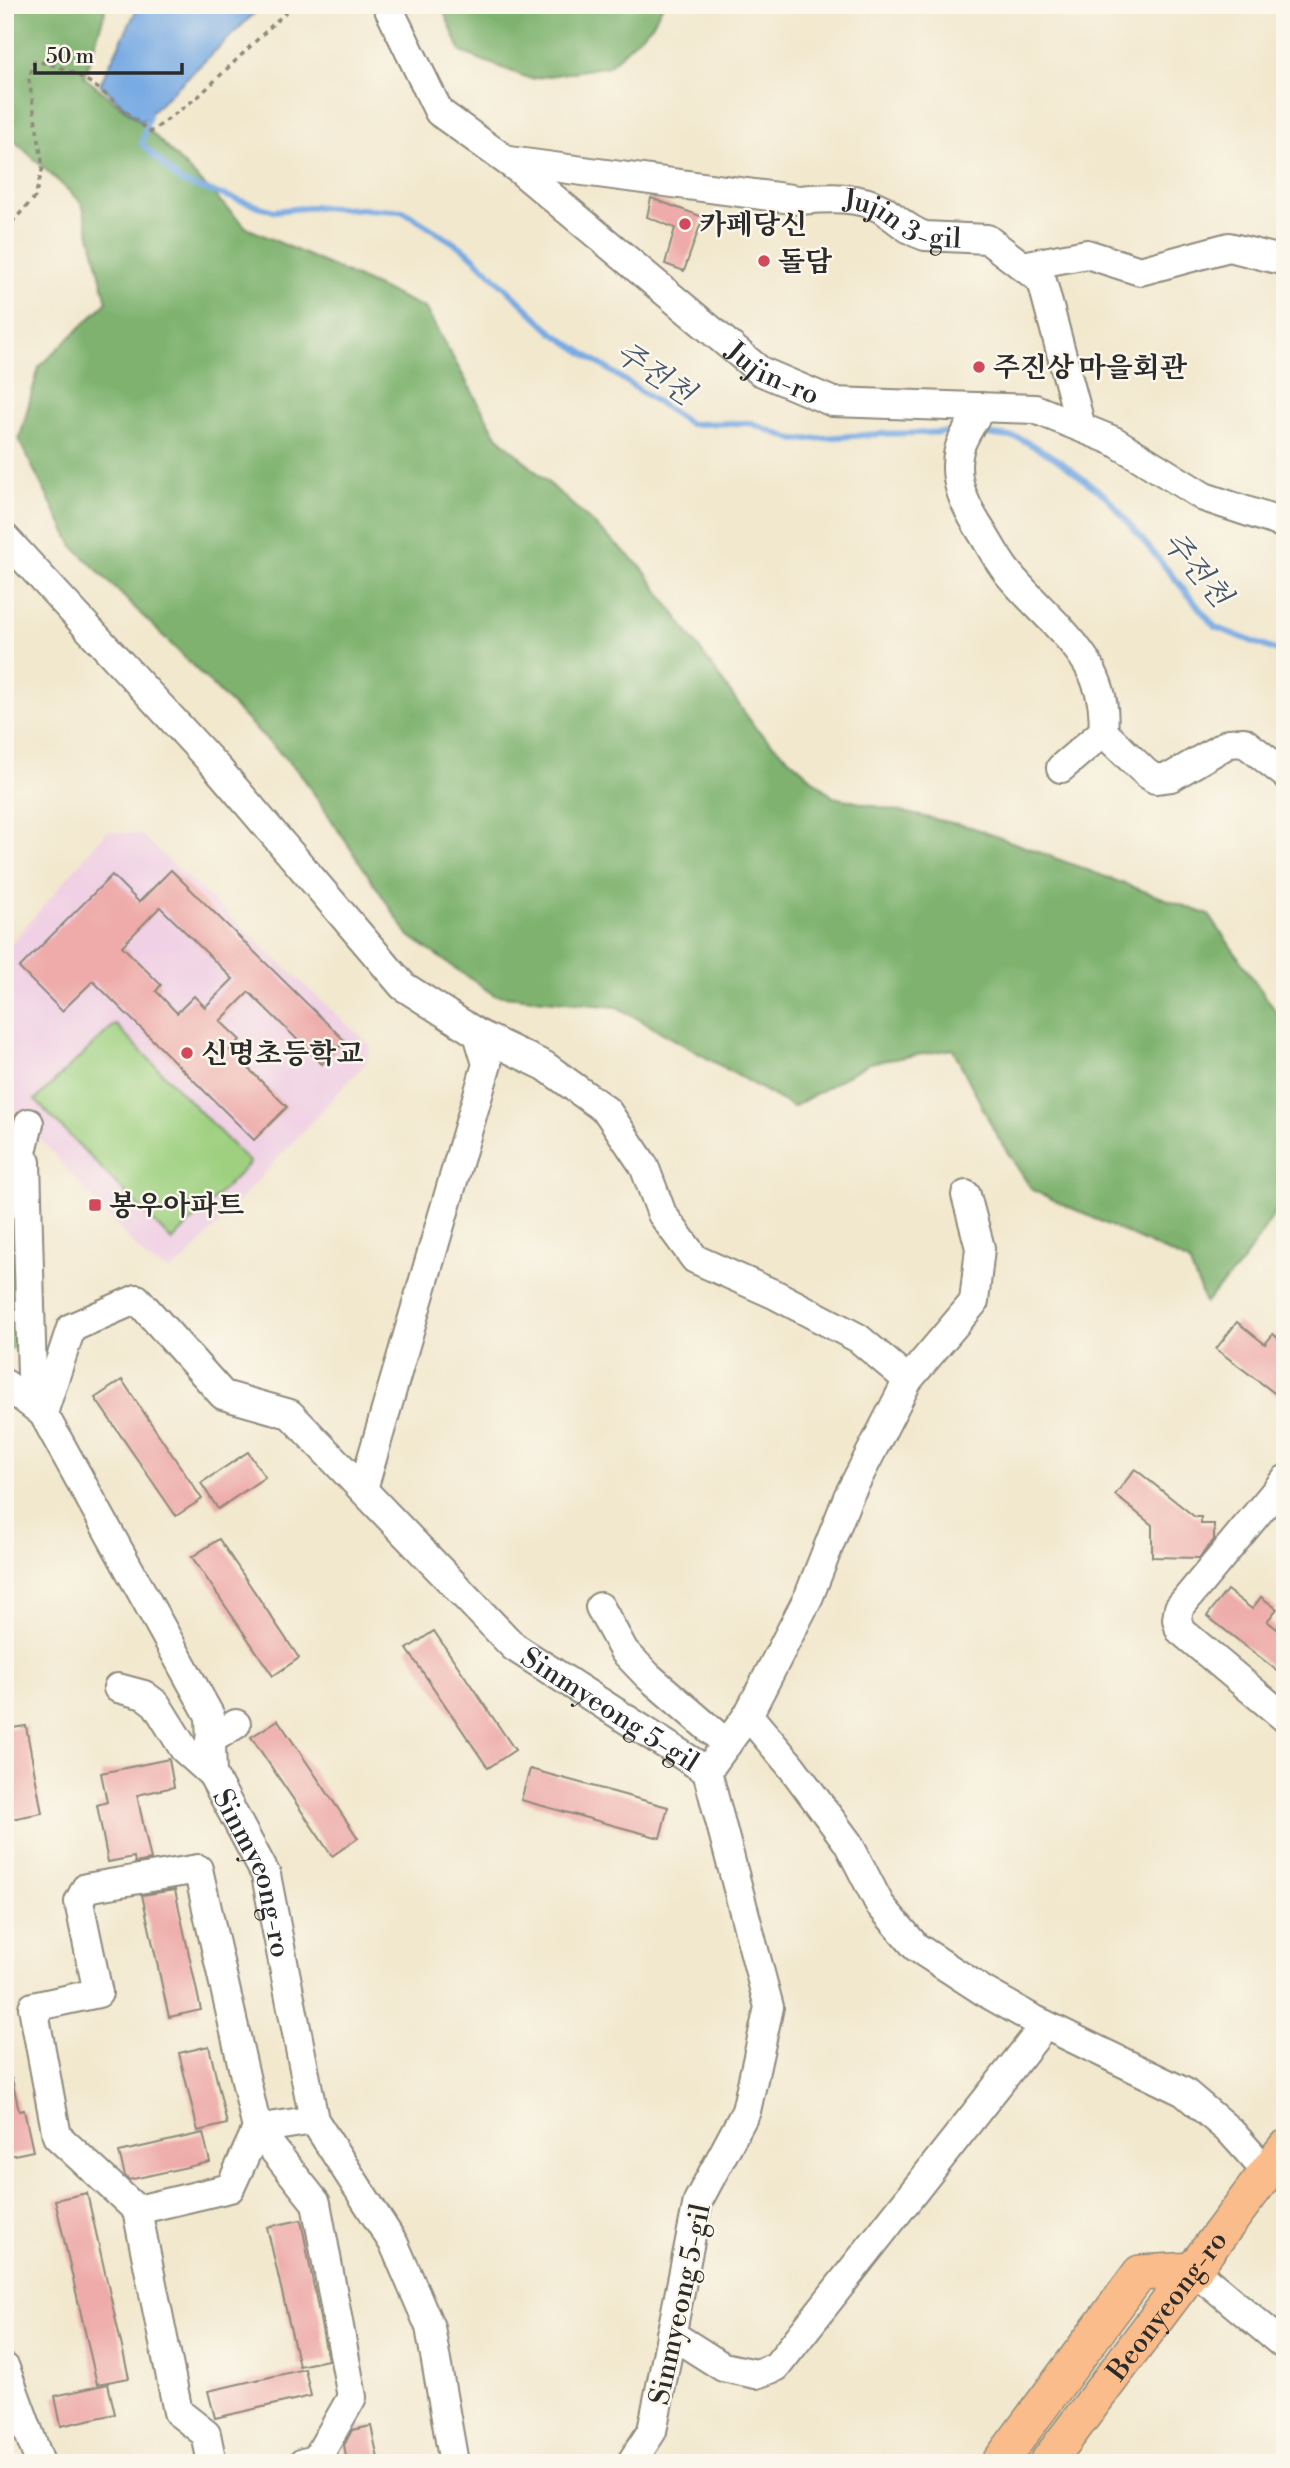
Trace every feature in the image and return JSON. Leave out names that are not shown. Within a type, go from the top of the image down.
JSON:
[{"type":"main road","name":"Beonyeong-ro","points":[[1047,2463],[1276,2160]]},
{"type":"main road","points":[[999,2463],[1140,2273],[1194,2270]]},
{"type":"main road","points":[[1062,2378],[1079,2368],[1094,2372],[1099,2378],[1094,2400]]},
{"type":"street","name":"Jujin-ro","points":[[387,5],[439,112],[513,166],[760,371],[833,402],[977,414],[1035,409],[1114,441],[1204,497],[1285,524]]},
{"type":"street","name":"Jujin 3-gil","points":[[513,166],[799,200],[836,197],[879,208],[917,234],[987,239],[1042,281],[1081,427]]},
{"type":"street","points":[[1022,266],[1087,254],[1140,271],[1229,247],[1285,261]]},
{"type":"street","points":[[977,414],[961,445],[957,472],[964,503],[1006,571],[1079,650],[1092,670],[1103,695],[1103,732],[1155,779],[1171,777],[1229,743],[1244,743],[1285,774]]},
{"type":"street","points":[[5,538],[219,771],[403,986],[478,1034],[545,1066],[607,1111],[644,1166],[662,1214],[695,1259],[776,1295],[858,1338],[908,1380]]},
{"type":"street","points":[[1061,768],[1103,732]]},
{"type":"street","points":[[363,1489],[487,1064],[478,1034]]},
{"type":"street","name":"Sinmyeong-ro","points":[[19,1139],[26,1162],[32,1377],[43,1413],[209,1716],[212,1774],[266,1875],[314,2120],[394,2244],[430,2327],[454,2463]]},
{"type":"street","points":[[707,1771],[748,1715],[809,1596],[848,1497],[908,1380],[974,1302],[980,1248],[966,1195]]},
{"type":"street","name":"Sinmyeong 5-gil","points":[[43,1413],[71,1328],[137,1299],[223,1395],[290,1414],[514,1647],[707,1771],[769,2007],[746,2111],[698,2201],[652,2431],[631,2463]]},
{"type":"street","points":[[5,1384],[43,1413]]},
{"type":"street","points":[[1285,1480],[1179,1608],[1177,1619],[1181,1630],[1285,1718]]},
{"type":"street","points":[[600,1607],[624,1651],[648,1676],[727,1744]]},
{"type":"street","points":[[118,1688],[144,1695],[156,1704],[184,1749],[212,1774]]},
{"type":"street","points":[[748,1715],[791,1766],[848,1843],[880,1905],[916,1947],[985,1992],[1045,2025],[1184,2092],[1231,2132],[1276,2160]]},
{"type":"street","points":[[210,1740],[236,1724]]},
{"type":"street","points":[[212,2463],[206,2434],[178,2412],[137,2210],[57,2136],[33,2007],[98,1993],[79,1902],[86,1888],[198,1869],[257,2129],[316,2203],[352,2396],[316,2460],[303,2463]]},
{"type":"street","points":[[671,2334],[723,2367],[756,2374],[776,2367],[1045,2025]]},
{"type":"street","points":[[257,2129],[314,2120]]},
{"type":"street","points":[[137,2210],[230,2188],[257,2129]]},
{"type":"street","points":[[1194,2270],[1285,2346]]},
{"type":"street","points":[[5,2368],[40,2463]]},
{"type":"path","points":[[5,230],[35,197],[43,167],[29,80],[34,61],[57,65],[84,77],[151,132],[200,95],[293,5]]},
{"type":"shaded area","name":"신명초등학교","points":[[107,831],[141,835],[370,1045],[367,1061],[184,1261],[170,1271],[146,1259],[5,1099],[5,951]]},
{"type":"green space","points":[[5,5],[103,5],[105,12],[84,77],[141,122],[247,228],[425,308],[497,436],[642,568],[757,730],[833,797],[971,827],[1209,915],[1277,1013],[1285,1014],[1285,1198],[1241,1264],[1205,1303],[1189,1262],[1032,1190],[997,1136],[953,1049],[869,1063],[793,1107],[617,1007],[494,995],[409,936],[300,773],[73,546],[19,441],[39,367],[107,302],[82,203],[5,132]]},
{"type":"green space","points":[[441,5],[663,5],[652,25],[609,66],[531,79],[461,52]]},
{"type":"green space","points":[[115,1024],[250,1163],[172,1241],[35,1100]]},
{"type":"green space","points":[[5,1220],[15,1233],[14,1348],[5,1349]]},
{"type":"water","points":[[139,5],[263,5],[141,122],[100,84]]},
{"type":"building","points":[[651,198],[703,217],[684,271],[665,264],[675,228],[647,217]]},
{"type":"building","points":[[171,870],[345,1041],[322,1064],[249,992],[220,1021],[240,1040],[230,1050],[287,1107],[254,1140],[93,981],[62,1011],[19,968],[112,875],[139,902]],"holes":[[[160,907],[233,979],[205,1007],[194,996],[177,1013],[156,991],[161,985],[122,946]]]},
{"type":"building","points":[[1237,1322],[1265,1344],[1273,1334],[1285,1344],[1285,1401],[1216,1349]]},
{"type":"building","points":[[122,1380],[202,1499],[176,1516],[95,1398]]},
{"type":"building","points":[[248,1452],[265,1477],[218,1509],[201,1483]]},
{"type":"building","points":[[1135,1469],[1195,1517],[1201,1517],[1201,1524],[1214,1524],[1214,1540],[1199,1558],[1152,1557],[1152,1525],[1115,1495]]},
{"type":"building","points":[[219,1539],[299,1658],[273,1676],[192,1557]]},
{"type":"building","points":[[1227,1590],[1252,1609],[1261,1597],[1277,1609],[1267,1621],[1285,1635],[1285,1677],[1207,1616]]},
{"type":"building","points":[[434,1631],[515,1750],[488,1768],[407,1649]]},
{"type":"building","points":[[278,1720],[358,1838],[332,1856],[251,1737]]},
{"type":"building","points":[[26,1726],[42,1813],[11,1819],[5,1791],[5,1729]]},
{"type":"building","points":[[169,1759],[174,1787],[137,1795],[151,1860],[135,1863],[134,1857],[108,1862],[97,1805],[107,1802],[101,1773]]},
{"type":"building","points":[[530,1769],[668,1807],[660,1838],[521,1800]]},
{"type":"building","points":[[175,1890],[201,2010],[169,2017],[142,1895]]},
{"type":"building","points":[[209,2046],[227,2124],[198,2131],[179,2053]]},
{"type":"building","points":[[5,2079],[12,2079],[19,2111],[24,2110],[33,2151],[5,2157]]},
{"type":"building","points":[[203,2133],[210,2162],[129,2180],[125,2176],[119,2152]]},
{"type":"building","points":[[87,2193],[129,2378],[97,2384],[55,2200]]},
{"type":"building","points":[[301,2220],[328,2360],[299,2366],[267,2227]]},
{"type":"building","points":[[305,2369],[311,2396],[215,2418],[208,2391]]},
{"type":"building","points":[[108,2384],[115,2414],[61,2426],[55,2396]]},
{"type":"building","points":[[371,2426],[379,2463],[347,2463],[344,2445],[352,2430]]},
{"type":"waterway","name":"주전천","points":[[149,114],[142,144],[181,182],[274,211],[313,207],[403,211],[467,251],[552,332],[690,424],[750,423],[795,440],[958,432]]},
{"type":"waterway","name":"주전천","points":[[976,433],[1019,438],[1054,457],[1107,497],[1215,627],[1285,654]]},
{"type":"place","name":"카페당신","points":[[685,224]]},
{"type":"place","name":"돌담","points":[[764,261]]},
{"type":"place","name":"주진상 마을회관","points":[[979,367]]},
{"type":"place","name":"신명초등학교","points":[[187,1053]]},
{"type":"place","name":"봉우아파트","points":[[95,1205]]}]
